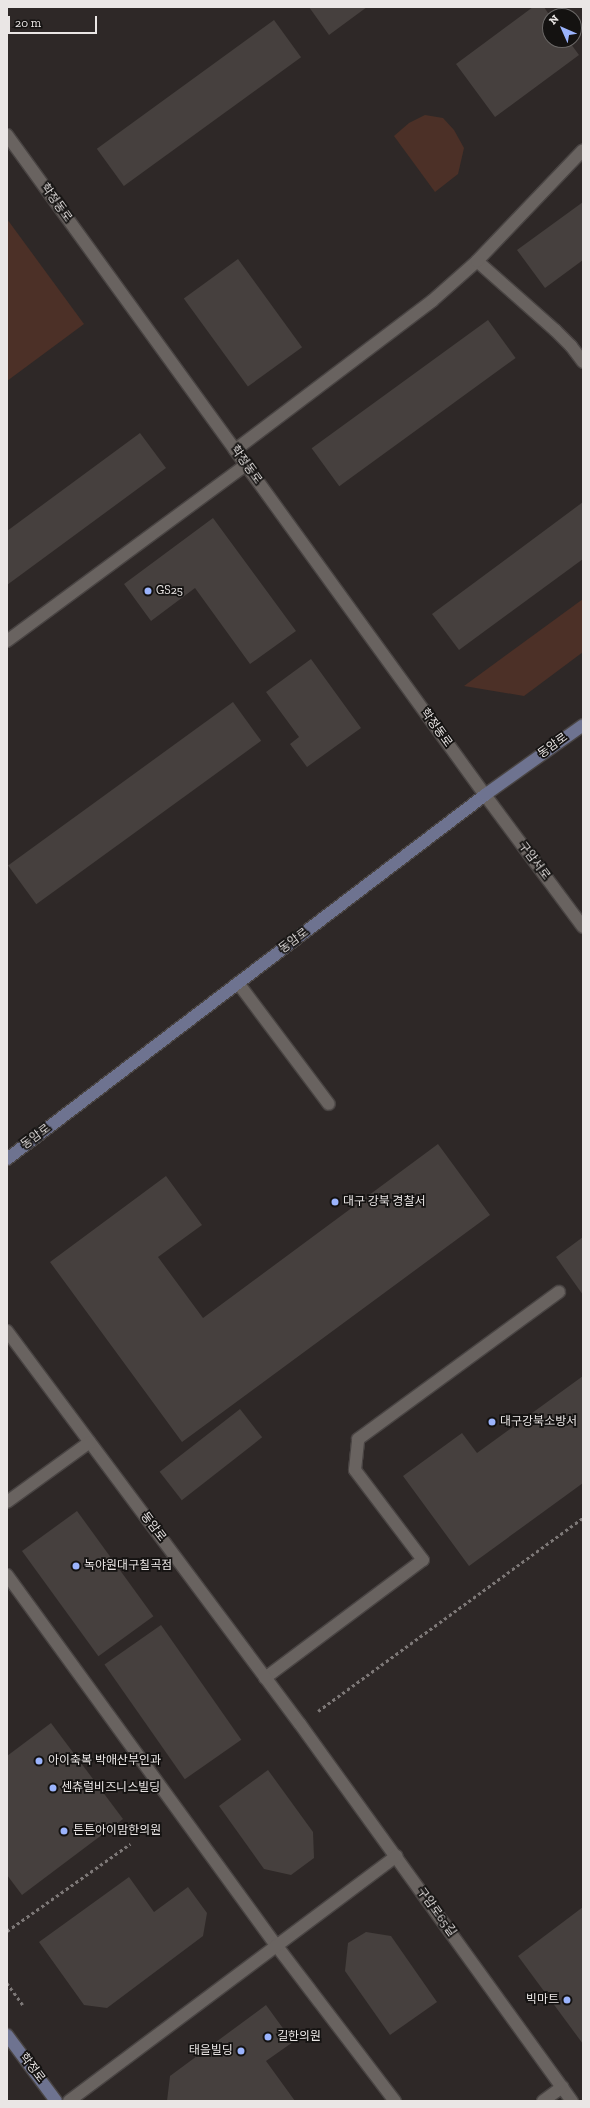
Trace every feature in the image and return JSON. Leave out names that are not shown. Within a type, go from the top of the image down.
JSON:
[{"type":"main road","name":"동암로","points":[[7,1159],[485,795],[583,725]]},
{"type":"main road","name":"학정로","points":[[7,2035],[56,2101]]},
{"type":"street","name":"학정동로","points":[[7,135],[485,795]]},
{"type":"street","points":[[235,450],[432,301],[477,261],[583,150]]},
{"type":"street","points":[[477,261],[555,330],[571,346],[583,362]]},
{"type":"street","points":[[7,641],[246,465]]},
{"type":"street","name":"구암서로","points":[[485,795],[583,927]]},
{"type":"street","points":[[238,983],[329,1104]]},
{"type":"street","points":[[265,1678],[423,1560],[355,1470],[358,1439],[559,1292]]},
{"type":"street","name":"동암로","points":[[7,1331],[300,1724]]},
{"type":"street","points":[[7,1502],[90,1442]]},
{"type":"street","points":[[7,1575],[276,1945],[395,2101]]},
{"type":"street","name":"구암로65길","points":[[300,1724],[572,2101]]},
{"type":"street","points":[[69,2101],[396,1856]]},
{"type":"street","points":[[543,2101],[562,2087]]},
{"type":"path","points":[[300,1724],[583,1518]]},
{"type":"path","points":[[7,1931],[130,1844]]},
{"type":"path","points":[[7,1983],[23,2005]]},
{"type":"shaded area","points":[[425,115],[443,118],[454,130],[464,148],[458,174],[435,192],[394,136],[409,123]]},
{"type":"shaded area","points":[[7,219],[84,324],[7,381]]},
{"type":"shaded area","points":[[583,599],[583,652],[524,696],[464,686]]},
{"type":"building","points":[[309,7],[367,7],[329,35]]},
{"type":"building","points":[[533,7],[545,8],[542,8],[542,48],[574,48],[579,55],[495,117],[456,64]]},
{"type":"building","points":[[274,20],[301,57],[124,186],[97,149]]},
{"type":"building","points":[[583,202],[583,260],[545,288],[517,250]]},
{"type":"building","points":[[238,259],[302,347],[248,387],[184,298]]},
{"type":"building","points":[[488,320],[516,358],[339,486],[312,448]]},
{"type":"building","points":[[140,433],[166,468],[7,585],[7,531]]},
{"type":"building","points":[[583,502],[583,559],[459,650],[432,614]]},
{"type":"building","points":[[213,518],[296,631],[250,664],[195,588],[151,621],[124,584]]},
{"type":"building","points":[[311,659],[361,728],[307,767],[290,744],[299,737],[266,692]]},
{"type":"building","points":[[233,702],[261,741],[36,904],[8,865]]},
{"type":"building","points":[[438,1144],[490,1215],[182,1442],[50,1262],[166,1176],[202,1225],[158,1257],[203,1318]]},
{"type":"building","points":[[583,1237],[583,1295],[556,1257]]},
{"type":"building","points":[[583,1376],[583,1483],[469,1566],[403,1476],[462,1433],[477,1453]]},
{"type":"building","points":[[240,1409],[262,1437],[182,1500],[160,1472]]},
{"type":"building","points":[[77,1511],[153,1616],[98,1656],[22,1551]]},
{"type":"building","points":[[161,1625],[241,1740],[185,1779],[104,1665]]},
{"type":"building","name":"센츄럴비즈니스빌딩","points":[[51,1723],[123,1819],[22,1895],[7,1875],[7,1756]]},
{"type":"building","points":[[268,1770],[313,1832],[314,1858],[291,1875],[264,1869],[219,1806]]},
{"type":"building","points":[[129,1877],[154,1912],[188,1887],[207,1913],[203,1936],[107,2008],[84,2005],[39,1942]]},
{"type":"building","name":"빅마트","points":[[583,1907],[583,2044],[518,1956]]},
{"type":"building","points":[[366,1932],[391,1936],[437,2002],[390,2035],[345,1971],[348,1943]]},
{"type":"building","name":"태을빌딩","points":[[266,2005],[293,2042],[266,2061],[295,2101],[167,2101],[170,2076]]},
{"type":"place","name":"GS25","points":[[148,591]]},
{"type":"place","name":"대구 강북 경찰서","points":[[335,1202]]},
{"type":"place","name":"대구강북소방서","points":[[492,1422]]},
{"type":"place","name":"녹야원대구칠곡점","points":[[76,1566]]},
{"type":"place","name":"아이축복 박애산부인과","points":[[39,1761]]},
{"type":"place","name":"센츄럴비즈니스빌딩","points":[[53,1788]]},
{"type":"place","name":"튼튼아이맘한의원","points":[[64,1831]]},
{"type":"place","name":"빅마트","points":[[567,2000]]},
{"type":"place","name":"길한의원","points":[[268,2037]]},
{"type":"place","name":"태을빌딩","points":[[241,2051]]}]
